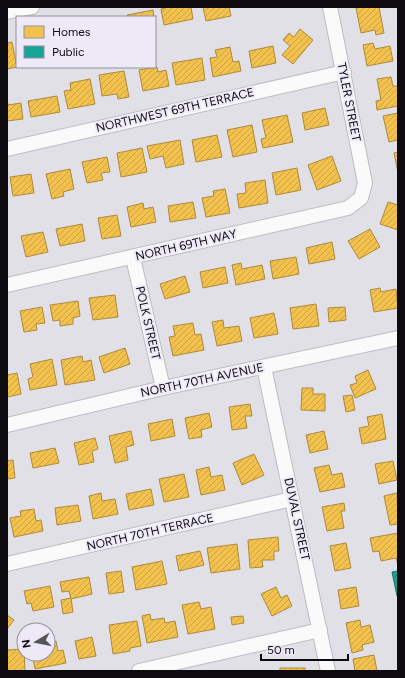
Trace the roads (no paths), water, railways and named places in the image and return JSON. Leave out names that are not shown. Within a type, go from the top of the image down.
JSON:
[{"type":"street","points":[[7,12],[32,7]]},
{"type":"street","name":"TYLER STREET","points":[[330,7],[365,183],[361,198]]},
{"type":"street","name":"NORTHWEST 69TH TERRACE","points":[[7,148],[344,72]]},
{"type":"street","name":"NORTH 69TH WAY","points":[[7,285],[133,258],[348,208],[361,198]]},
{"type":"street","name":"POLK STREET","points":[[133,258],[163,388]]},
{"type":"street","name":"NORTH 70TH AVENUE","points":[[7,425],[163,388],[397,341]]},
{"type":"street","name":"DUVAL STREET","points":[[264,367],[328,671]]},
{"type":"street","name":"NORTH 70TH TERRACE","points":[[7,564],[292,499]]},
{"type":"street","points":[[139,671],[320,630]]}]
